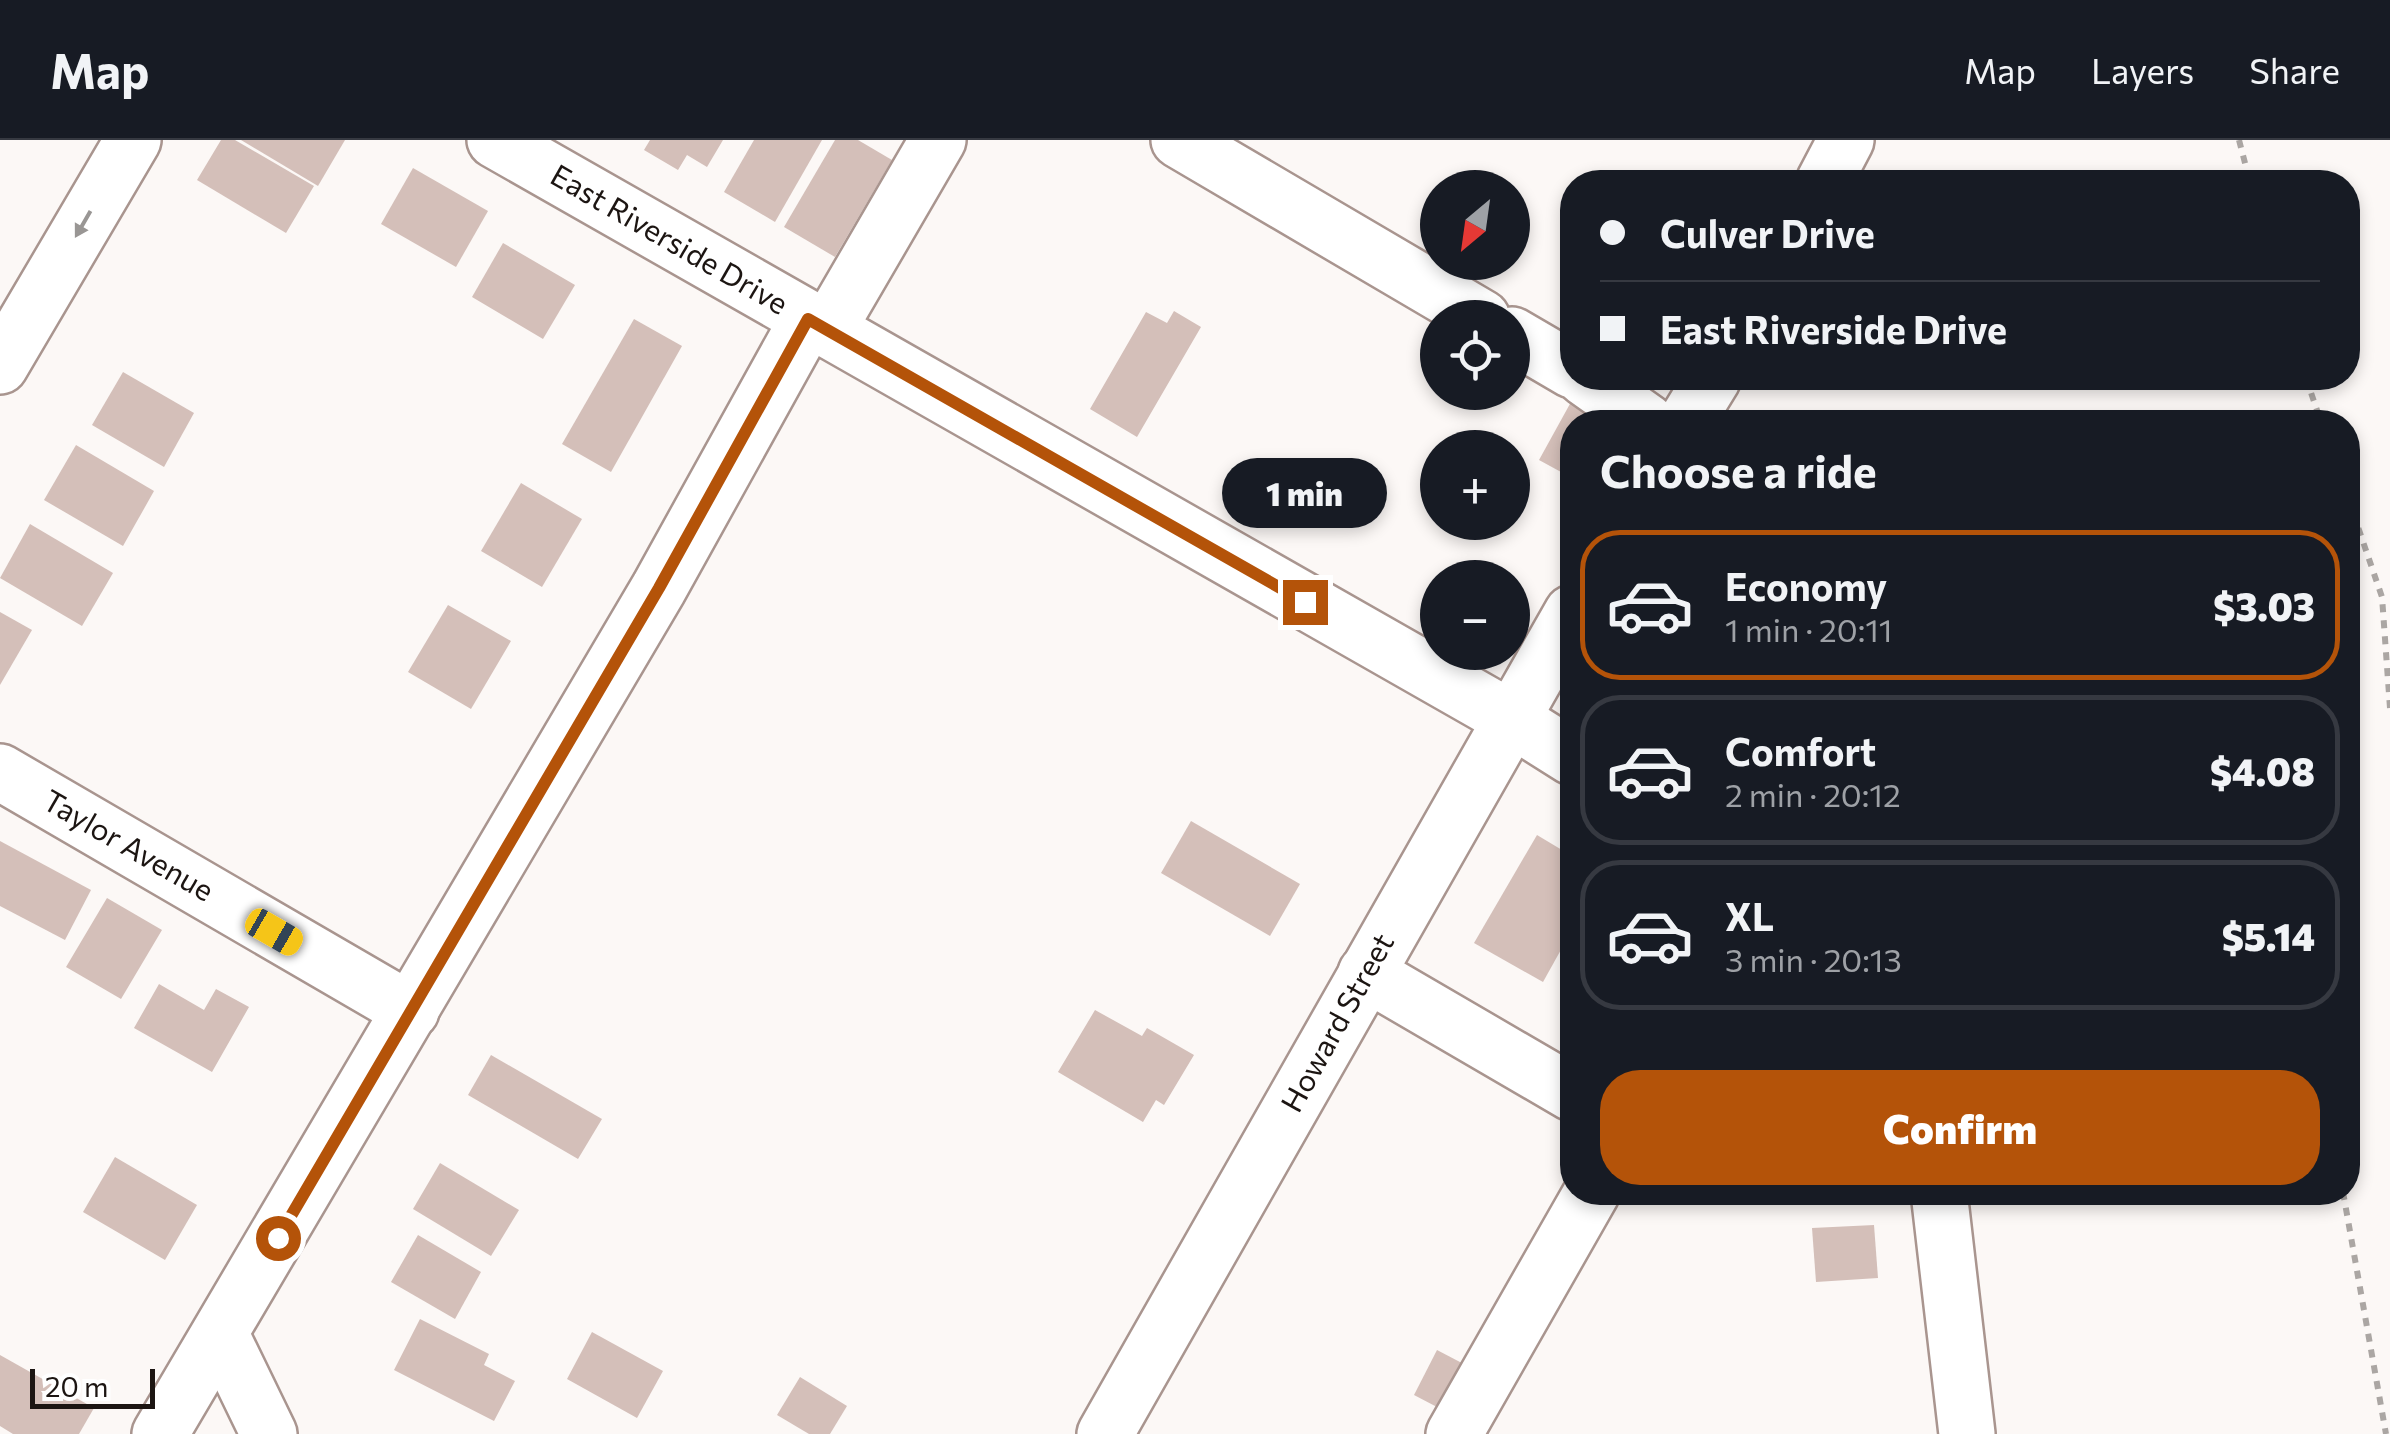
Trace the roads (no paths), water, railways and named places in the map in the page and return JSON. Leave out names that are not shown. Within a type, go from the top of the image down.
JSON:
[{"type":"street","points":[[0,366],[133,140]]},
{"type":"street","name":"East Riverside Drive","points":[[494,140],[1560,749]]},
{"type":"street","points":[[160,1434],[659,588],[818,324],[938,140]]},
{"type":"street","points":[[1179,140],[1451,300]]},
{"type":"street","points":[[1830,170],[1846,140]]},
{"type":"street","points":[[1530,346],[1560,363]]},
{"type":"street","points":[[1602,390],[1630,410]]},
{"type":"street","name":"Howard Street","points":[[1105,1434],[1560,633]]},
{"type":"street","name":"Taylor Avenue","points":[[0,772],[411,1011]]},
{"type":"street","points":[[1366,973],[1560,1086]]},
{"type":"street","points":[[1454,1434],[1585,1205]]},
{"type":"street","points":[[1941,1205],[1967,1434]]},
{"type":"street","points":[[221,1335],[269,1434]]}]
